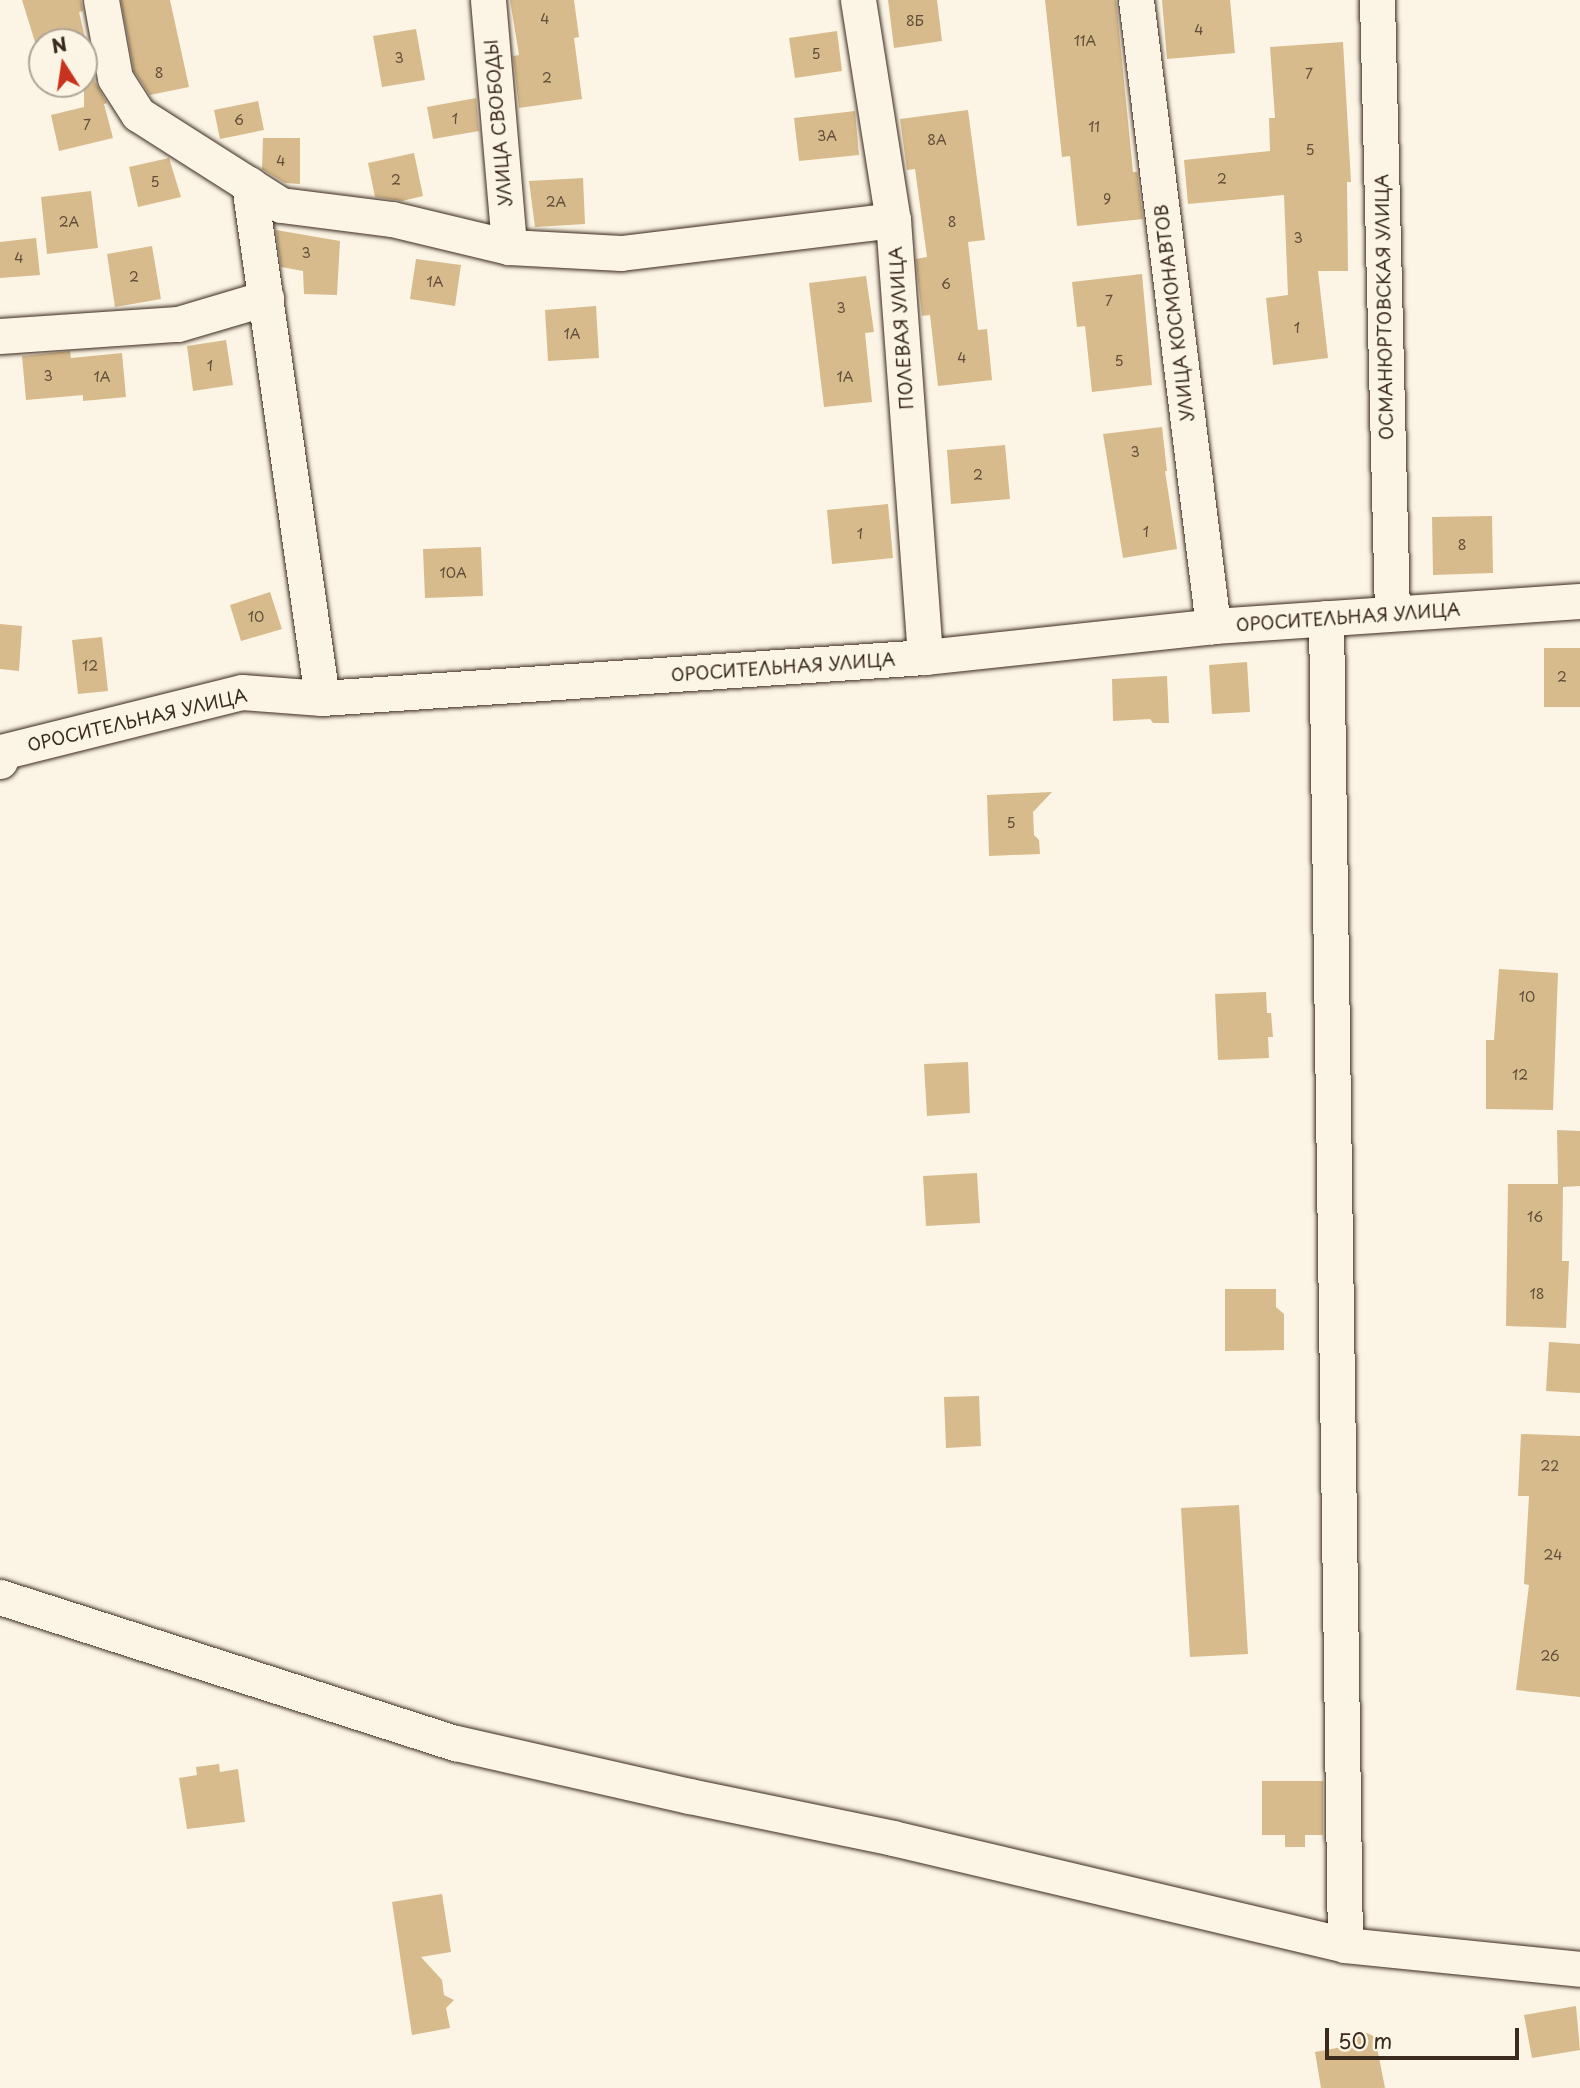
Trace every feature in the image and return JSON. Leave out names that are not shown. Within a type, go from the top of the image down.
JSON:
[{"type":"street","points":[[101,0],[115,78],[138,114],[281,205],[392,219],[509,247],[621,253],[893,220]]},
{"type":"street","name":"УЛИЦА СВОБОДЫ","points":[[488,0],[509,247]]},
{"type":"street","name":"ПОЛЕВАЯ УЛИЦА","points":[[859,0],[893,220],[925,657]]},
{"type":"street","name":"УЛИЦА КОСМОНАВТОВ","points":[[1136,0],[1213,626]]},
{"type":"street","name":"ОСМАНЮРТОВСКАЯ УЛИЦА","points":[[1377,0],[1392,613]]},
{"type":"street","points":[[249,184],[322,698]]},
{"type":"street","points":[[0,336],[178,324],[266,298]]},
{"type":"street","name":"ОРОСИТЕЛЬНАЯ УЛИЦА","points":[[0,761],[1,752],[242,692],[322,698],[925,657],[1213,626],[1580,601]]},
{"type":"street","points":[[1326,618],[1345,1945]]},
{"type":"street","points":[[0,1597],[456,1742],[689,1796],[893,1838],[1345,1945],[1580,1969]]},
{"type":"building","points":[[22,0],[81,0],[83,11],[79,12],[83,28],[31,28]]},
{"type":"building","points":[[121,0],[170,0],[189,87],[150,95],[134,71]]},
{"type":"building","points":[[510,0],[574,0],[579,37],[574,38],[582,99],[519,108],[513,56],[519,55]]},
{"type":"building","points":[[888,0],[937,0],[942,41],[894,48]]},
{"type":"building","points":[[1045,0],[1116,0],[1133,172],[1137,172],[1143,219],[1077,226],[1070,156],[1062,157]]},
{"type":"building","points":[[1162,0],[1230,0],[1235,53],[1167,59]]},
{"type":"building","points":[[416,29],[425,80],[382,87],[373,36]]},
{"type":"building","points":[[837,31],[842,71],[795,78],[789,38]]},
{"type":"building","points":[[1343,42],[1351,182],[1347,182],[1348,271],[1318,271],[1328,358],[1273,365],[1266,298],[1288,295],[1284,195],[1188,204],[1184,160],[1270,151],[1269,118],[1275,118],[1270,47]]},
{"type":"building","points":[[98,87],[107,103],[104,104],[113,138],[59,151],[51,115],[84,107],[84,98],[98,98]]},
{"type":"building","points":[[476,98],[479,131],[433,139],[427,107]]},
{"type":"building","points":[[258,101],[264,130],[220,139],[214,110]]},
{"type":"building","points":[[968,110],[985,240],[968,242],[978,330],[987,329],[992,380],[938,386],[930,315],[922,316],[917,271],[916,259],[927,257],[915,169],[907,170],[900,119]]},
{"type":"building","points":[[855,111],[859,155],[799,161],[794,118]]},
{"type":"building","points":[[263,138],[300,138],[300,184],[285,183],[262,169]]},
{"type":"building","points":[[414,153],[423,196],[402,201],[375,197],[368,163]]},
{"type":"building","points":[[169,158],[181,197],[138,207],[129,167]]},
{"type":"building","points":[[583,178],[585,224],[535,227],[529,181]]},
{"type":"building","points":[[91,191],[98,248],[47,254],[41,197]]},
{"type":"building","points":[[276,230],[340,241],[337,295],[304,294],[303,271],[281,267]]},
{"type":"building","points":[[36,238],[40,275],[0,278],[0,242]]},
{"type":"building","points":[[152,246],[161,299],[115,307],[107,254]]},
{"type":"building","points":[[416,259],[461,265],[455,306],[410,299]]},
{"type":"building","points":[[1142,274],[1152,385],[1092,392],[1085,326],[1077,327],[1072,282]]},
{"type":"building","points":[[866,276],[874,332],[865,333],[872,402],[824,407],[809,283]]},
{"type":"building","points":[[596,306],[599,358],[548,361],[545,310]]},
{"type":"building","points":[[226,340],[233,385],[193,391],[187,346]]},
{"type":"building","points":[[70,351],[71,358],[122,353],[126,397],[83,401],[83,395],[26,400],[22,356]]},
{"type":"building","points":[[1162,427],[1165,471],[1177,549],[1123,558],[1103,434]]},
{"type":"building","points":[[1005,445],[1010,499],[951,504],[947,450]]},
{"type":"building","points":[[888,504],[893,558],[832,564],[827,510]]},
{"type":"building","points":[[1492,516],[1493,573],[1433,575],[1432,517]]},
{"type":"building","points":[[481,547],[483,596],[425,598],[423,549]]},
{"type":"building","points":[[270,592],[282,629],[241,641],[230,605]]},
{"type":"building","points":[[0,624],[22,626],[19,671],[0,669]]},
{"type":"building","points":[[102,637],[108,691],[78,694],[72,640]]},
{"type":"building","points":[[1544,648],[1580,648],[1580,707],[1544,707]]},
{"type":"building","points":[[1247,662],[1250,712],[1212,714],[1209,665]]},
{"type":"building","points":[[1167,676],[1169,723],[1153,723],[1150,719],[1113,721],[1112,679]]},
{"type":"building","points":[[1052,792],[1033,812],[1034,835],[1039,840],[1040,854],[989,856],[987,795]]},
{"type":"building","points":[[1499,969],[1558,973],[1553,1110],[1486,1109],[1486,1040],[1494,1040]]},
{"type":"building","points":[[1266,992],[1267,1013],[1271,1013],[1273,1037],[1268,1037],[1269,1058],[1218,1060],[1215,994]]},
{"type":"building","points":[[968,1062],[970,1113],[927,1116],[924,1064]]},
{"type":"building","points":[[1557,1130],[1580,1131],[1580,1186],[1563,1187],[1562,1261],[1569,1261],[1566,1328],[1506,1326],[1508,1184],[1558,1184]]},
{"type":"building","points":[[977,1173],[980,1223],[926,1226],[923,1176]]},
{"type":"building","points":[[1225,1289],[1276,1289],[1276,1307],[1284,1314],[1284,1350],[1225,1351]]},
{"type":"building","points":[[1549,1342],[1580,1344],[1580,1393],[1546,1391]]},
{"type":"building","points":[[979,1396],[981,1446],[946,1448],[944,1397]]},
{"type":"building","points":[[1521,1434],[1580,1436],[1580,1697],[1516,1690],[1529,1585],[1524,1584],[1529,1496],[1518,1496]]},
{"type":"building","points":[[1239,1505],[1248,1654],[1190,1657],[1181,1508]]},
{"type":"building","points":[[219,1764],[220,1772],[238,1769],[245,1822],[187,1829],[179,1778],[197,1775],[196,1767]]},
{"type":"building","points":[[1262,1781],[1323,1781],[1323,1835],[1305,1835],[1305,1847],[1285,1847],[1285,1835],[1262,1835]]},
{"type":"building","points":[[442,1894],[451,1952],[421,1957],[442,1980],[444,1995],[454,2000],[446,2008],[450,2028],[412,2035],[392,1902]]},
{"type":"building","points":[[1576,2006],[1580,2050],[1532,2058],[1524,2015]]},
{"type":"building","points":[[1367,2033],[1375,2037],[1385,2088],[1321,2088],[1315,2052],[1353,2045],[1358,2035]]}]
